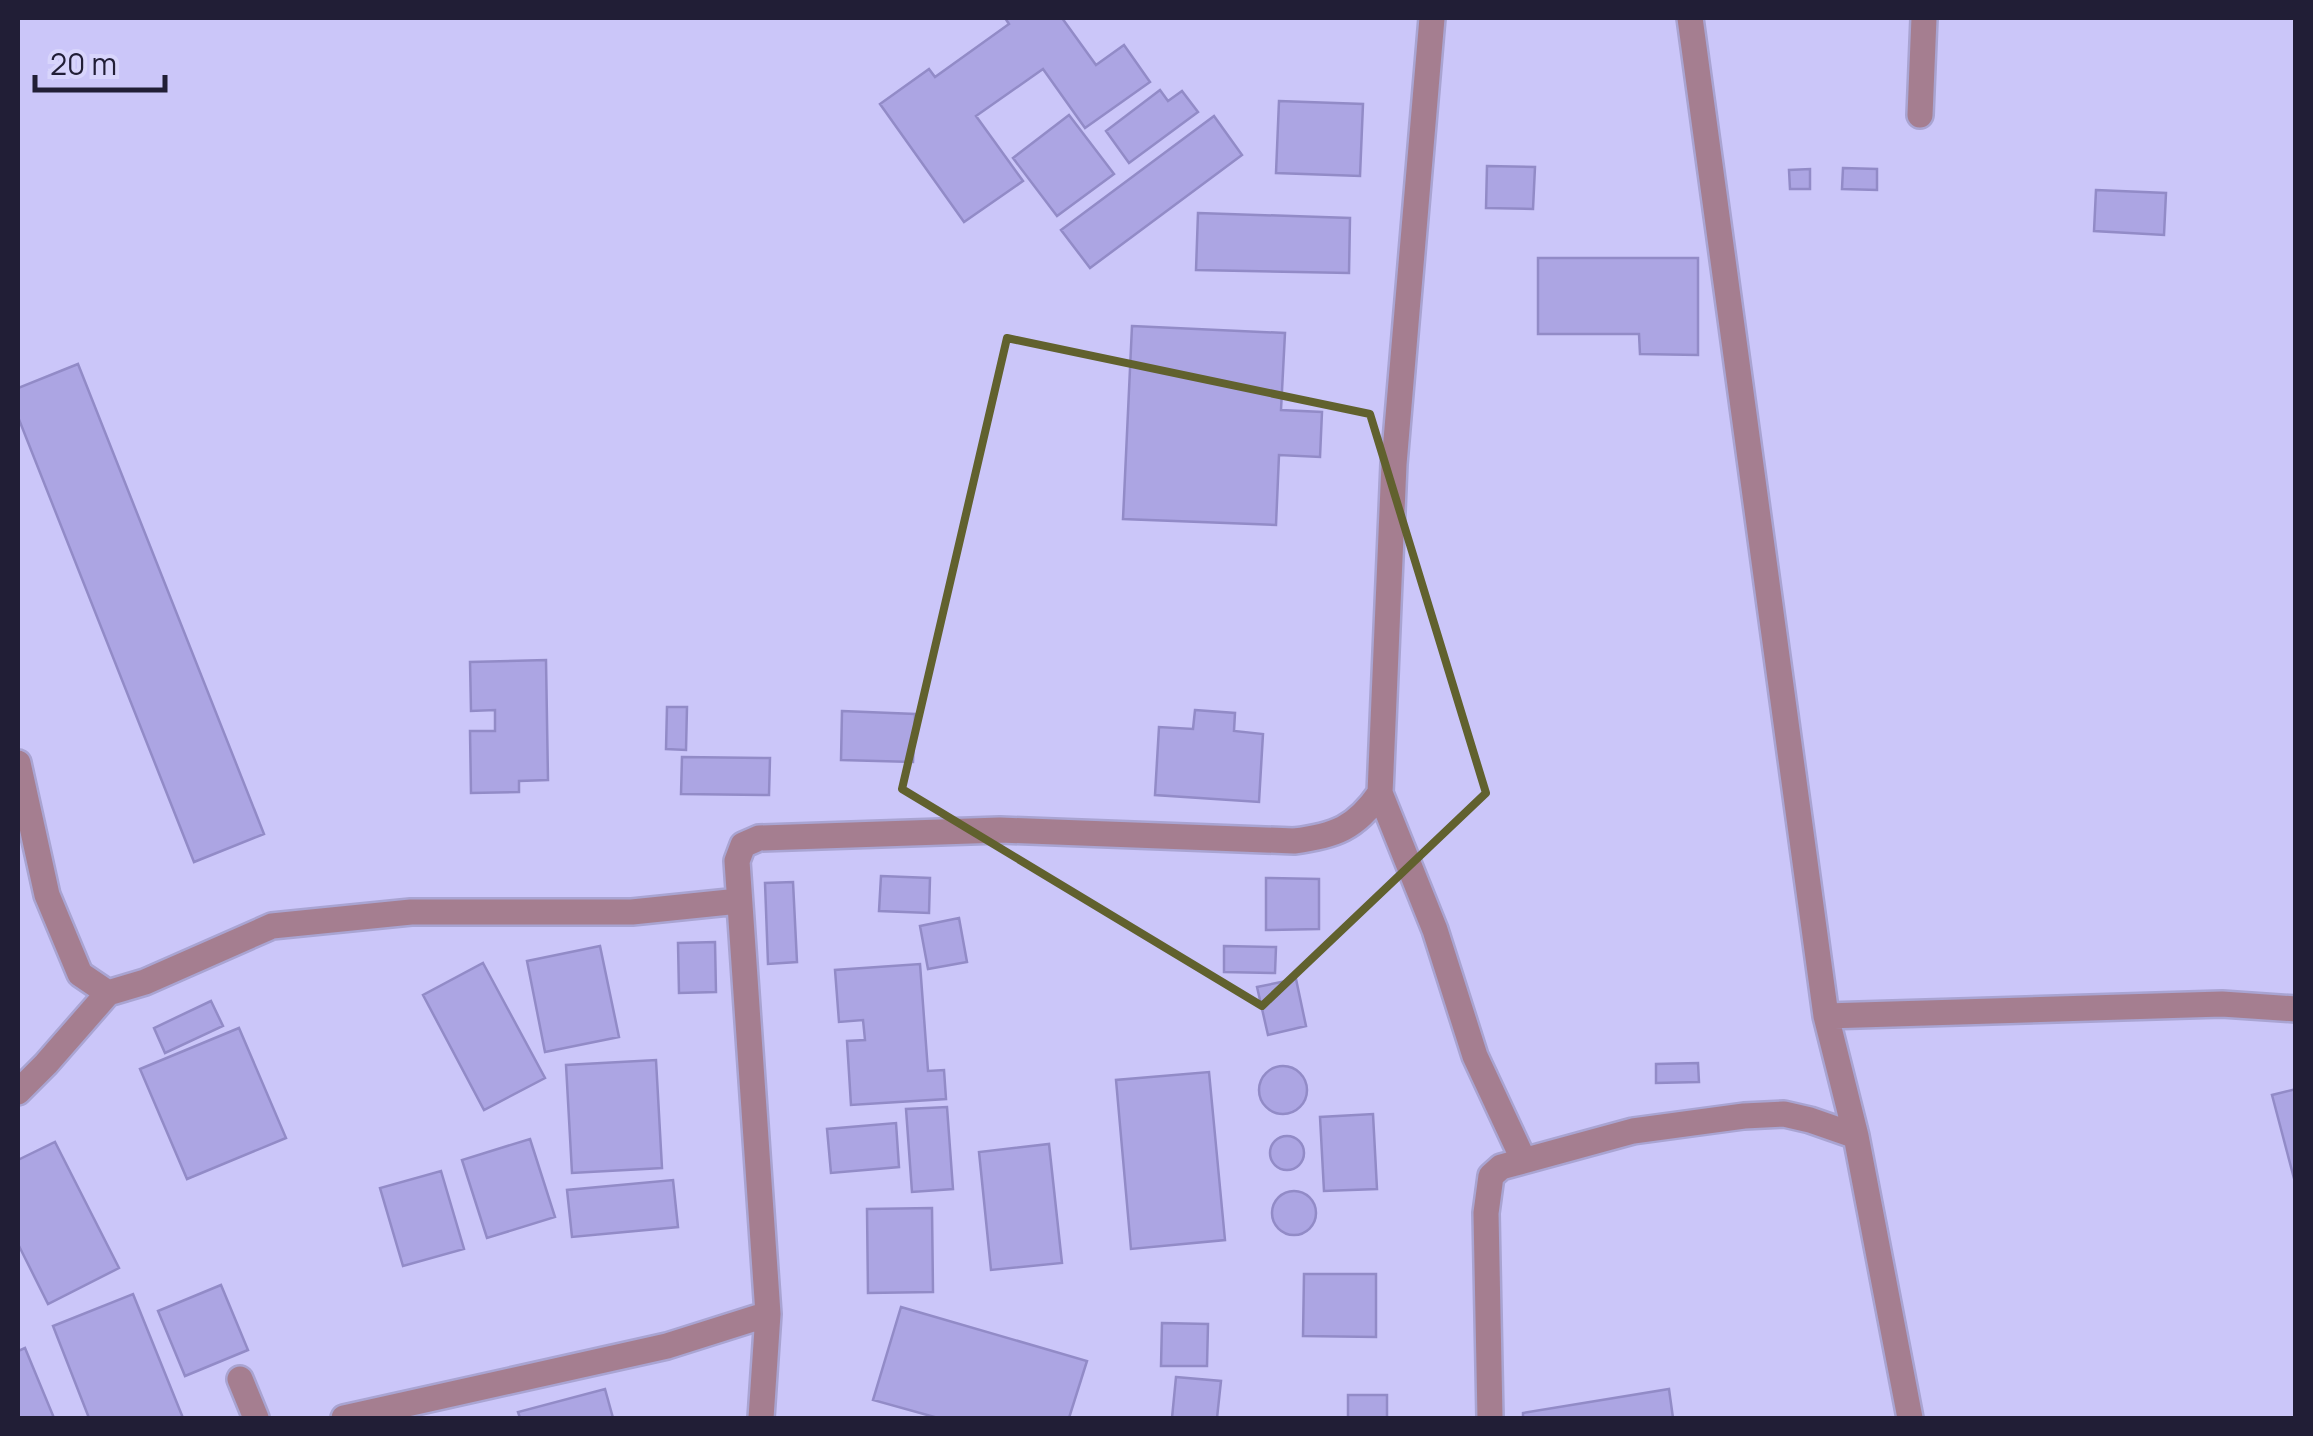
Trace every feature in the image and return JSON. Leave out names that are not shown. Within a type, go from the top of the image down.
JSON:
[{"type":"street","points":[[1432,18],[1394,464],[1380,793],[1435,930],[1475,1056],[1523,1158]]},
{"type":"street","points":[[1690,18],[1826,1016],[1856,1136],[1910,1418]]},
{"type":"street","points":[[1920,114],[1924,18]]},
{"type":"street","points":[[18,763],[47,895],[80,974],[108,993]]},
{"type":"street","points":[[762,1418],[768,1314],[739,901],[740,848],[759,838],[1000,830],[1294,841],[1335,834],[1368,812],[1380,793]]},
{"type":"street","points":[[18,1092],[108,993],[145,982],[272,926],[411,912],[632,912],[739,901]]},
{"type":"street","points":[[1826,1016],[2222,1004],[2296,1009]]},
{"type":"street","points":[[1490,1418],[1488,1191],[1491,1176],[1501,1167],[1633,1131],[1744,1116],[1784,1114],[1856,1136]]},
{"type":"street","points":[[344,1418],[667,1346],[768,1314]]},
{"type":"street","points":[[240,1379],[256,1418]]},
{"type":"highlighted area","points":[[1007,338],[1370,414],[1486,793],[1262,1006],[902,789]]},
{"type":"building","points":[[1005,18],[1062,18],[1096,65],[1124,45],[1150,82],[1085,128],[1043,69],[976,116],[1023,181],[964,222],[880,104],[929,69],[935,77],[1009,24]]},
{"type":"building","points":[[1160,90],[1168,101],[1182,91],[1198,112],[1129,163],[1106,131]]},
{"type":"building","points":[[1279,101],[1363,104],[1360,176],[1276,173]]},
{"type":"building","points":[[1069,115],[1114,174],[1057,216],[1013,158]]},
{"type":"building","points":[[1214,116],[1242,155],[1090,268],[1061,230]]},
{"type":"building","points":[[1487,166],[1535,167],[1533,209],[1486,208]]},
{"type":"building","points":[[1843,168],[1877,169],[1877,190],[1842,189]]},
{"type":"building","points":[[1810,169],[1810,189],[1790,189],[1789,170]]},
{"type":"building","points":[[2096,190],[2166,193],[2164,235],[2094,231]]},
{"type":"building","points":[[1198,213],[1350,218],[1349,273],[1196,270]]},
{"type":"building","points":[[1538,258],[1698,258],[1698,355],[1640,354],[1639,334],[1538,334]]},
{"type":"building","points":[[1132,326],[1285,333],[1281,410],[1322,412],[1320,457],[1279,455],[1276,525],[1123,519]]},
{"type":"building","points":[[78,364],[264,834],[194,862],[18,417],[18,388]]},
{"type":"building","points":[[546,660],[548,780],[519,781],[519,792],[471,793],[470,731],[495,731],[495,710],[471,711],[470,662]]},
{"type":"building","points":[[667,707],[687,707],[686,750],[666,749]]},
{"type":"building","points":[[1195,710],[1235,713],[1234,731],[1263,734],[1259,802],[1155,795],[1159,727],[1193,729]]},
{"type":"building","points":[[842,711],[915,714],[913,762],[841,760]]},
{"type":"building","points":[[682,757],[770,758],[769,795],[681,794]]},
{"type":"building","points":[[881,876],[930,878],[929,913],[879,911]]},
{"type":"building","points":[[1266,878],[1319,879],[1319,929],[1266,930]]},
{"type":"building","points":[[793,882],[797,962],[768,964],[765,883]]},
{"type":"building","points":[[959,918],[967,962],[928,969],[920,926]]},
{"type":"building","points":[[715,942],[716,992],[679,993],[678,943]]},
{"type":"building","points":[[600,946],[619,1037],[545,1052],[527,961]]},
{"type":"building","points":[[1224,946],[1276,947],[1275,973],[1224,972]]},
{"type":"building","points":[[483,963],[545,1078],[484,1110],[423,995]]},
{"type":"building","points":[[920,964],[928,1071],[944,1070],[946,1099],[851,1105],[847,1041],[865,1040],[863,1020],[839,1022],[835,970]]},
{"type":"building","points":[[1296,979],[1306,1026],[1268,1035],[1257,987]]},
{"type":"building","points":[[211,1001],[223,1026],[165,1053],[154,1028]]},
{"type":"building","points":[[239,1028],[286,1138],[187,1179],[140,1069]]},
{"type":"building","points":[[656,1060],[662,1168],[572,1173],[566,1065]]},
{"type":"building","points":[[1698,1063],[1699,1082],[1656,1083],[1656,1064]]},
{"type":"building","points":[[1283,1066],[1300,1073],[1307,1090],[1300,1107],[1283,1114],[1266,1107],[1259,1090],[1266,1073]]},
{"type":"building","points":[[1209,1072],[1225,1240],[1131,1249],[1116,1080]]},
{"type":"building","points":[[2296,1089],[2296,1186],[2272,1095]]},
{"type":"building","points":[[947,1107],[953,1189],[912,1192],[906,1109]]},
{"type":"building","points":[[1373,1114],[1377,1189],[1324,1191],[1320,1117]]},
{"type":"building","points":[[896,1123],[899,1167],[831,1173],[827,1129]]},
{"type":"building","points":[[1287,1136],[1299,1141],[1304,1153],[1299,1165],[1287,1170],[1275,1165],[1270,1153],[1275,1141]]},
{"type":"building","points":[[530,1139],[555,1217],[487,1238],[462,1160]]},
{"type":"building","points":[[55,1142],[119,1268],[48,1304],[18,1244],[18,1160]]},
{"type":"building","points":[[1049,1144],[1062,1263],[991,1270],[979,1152]]},
{"type":"building","points":[[441,1171],[464,1249],[403,1266],[380,1188]]},
{"type":"building","points":[[673,1180],[678,1227],[572,1237],[567,1190]]},
{"type":"building","points":[[1294,1191],[1310,1197],[1316,1213],[1310,1229],[1294,1235],[1278,1229],[1272,1213],[1278,1197]]},
{"type":"building","points":[[932,1208],[933,1292],[868,1293],[867,1209]]},
{"type":"building","points":[[1304,1274],[1376,1274],[1376,1337],[1303,1336]]},
{"type":"building","points":[[221,1285],[248,1350],[185,1376],[158,1311]]},
{"type":"building","points":[[133,1294],[183,1418],[89,1418],[53,1326]]},
{"type":"building","points":[[901,1307],[1087,1361],[1069,1418],[938,1418],[873,1400]]},
{"type":"building","points":[[1162,1323],[1208,1324],[1207,1366],[1161,1366]]},
{"type":"building","points":[[25,1348],[54,1418],[18,1418],[18,1351]]},
{"type":"building","points":[[1176,1377],[1221,1381],[1217,1418],[1172,1418]]},
{"type":"building","points":[[605,1389],[613,1418],[520,1418],[518,1412]]},
{"type":"building","points":[[1669,1389],[1673,1418],[1523,1418],[1523,1413]]},
{"type":"building","points":[[1348,1395],[1387,1395],[1387,1418],[1348,1418]]}]
